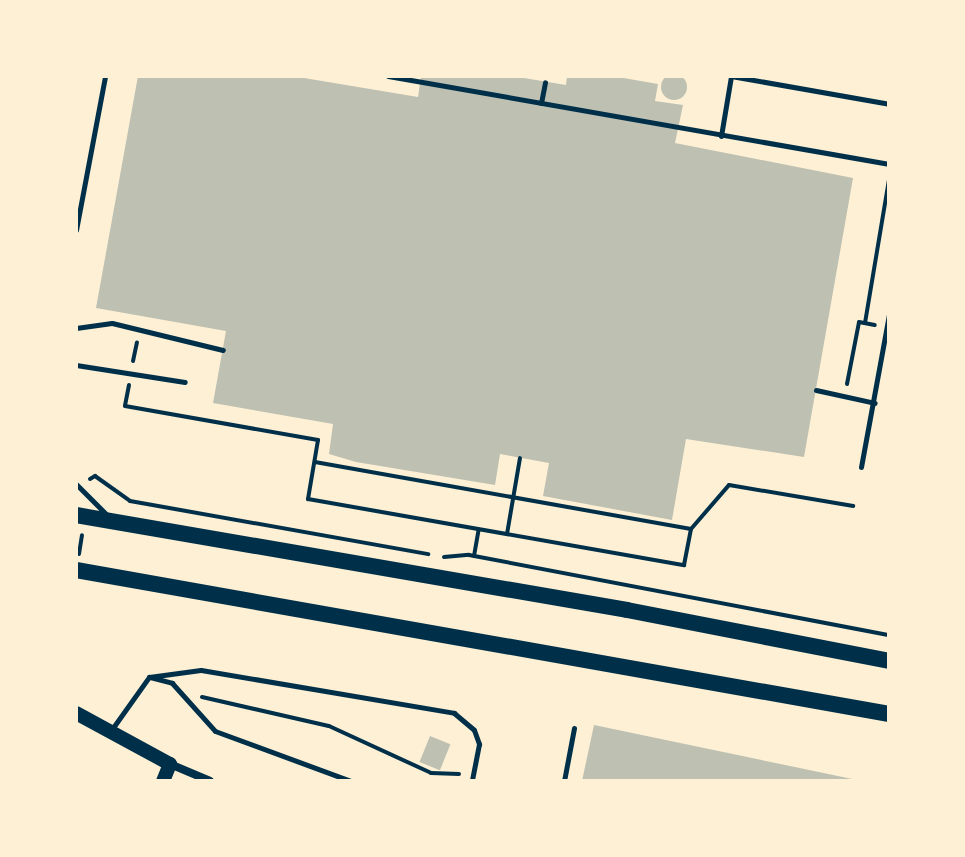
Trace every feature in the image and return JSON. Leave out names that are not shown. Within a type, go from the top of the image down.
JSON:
[{"type":"main road","points":[[76,515],[627,610],[889,661]]},
{"type":"main road","points":[[76,570],[889,714]]},
{"type":"street","points":[[76,713],[170,764],[210,781]]},
{"type":"street","points":[[163,781],[170,764]]},
{"type":"lane","points":[[76,230],[105,76]]},
{"type":"lane","points":[[388,76],[889,164]]},
{"type":"lane","points":[[721,136],[731,76],[889,104]]},
{"type":"lane","points":[[541,103],[545,82]]},
{"type":"lane","points":[[861,467],[889,315]]},
{"type":"lane","points":[[76,328],[112,323],[223,350]]},
{"type":"lane","points":[[76,365],[185,382]]},
{"type":"lane","points":[[816,390],[875,403]]},
{"type":"lane","points":[[76,484],[96,507],[121,523]]},
{"type":"lane","points":[[110,732],[149,677],[185,670],[454,713],[474,730],[479,744],[472,780]]},
{"type":"lane","points":[[149,677],[172,683],[215,731],[351,781]]},
{"type":"lane","points":[[564,781],[574,728]]},
{"type":"path","points":[[865,323],[889,180]]},
{"type":"path","points":[[845,396],[859,322],[887,327]]},
{"type":"path","points":[[139,328],[125,406],[318,440],[308,499],[684,565],[691,529],[729,485],[853,506]]},
{"type":"path","points":[[507,534],[520,458]]},
{"type":"path","points":[[315,462],[691,529]]},
{"type":"path","points":[[86,480],[95,476],[130,501],[215,518],[446,558],[474,556],[889,635]]},
{"type":"path","points":[[474,556],[479,529]]},
{"type":"path","points":[[185,670],[200,697],[329,726],[431,773],[472,780]]},
{"type":"building","points":[[674,74],[683,78],[687,87],[683,96],[674,100],[665,96],[661,87],[665,78]]},
{"type":"building","points":[[138,76],[292,76],[418,97],[421,76],[512,76],[566,85],[567,76],[612,76],[658,84],[655,101],[683,105],[675,143],[853,178],[804,457],[686,439],[672,520],[543,496],[549,463],[500,454],[495,485],[356,462],[329,454],[333,424],[213,403],[226,331],[96,308]]},
{"type":"building","points":[[594,725],[857,780],[857,781],[582,781]]},
{"type":"building","points":[[430,736],[450,744],[440,770],[420,762]]}]
